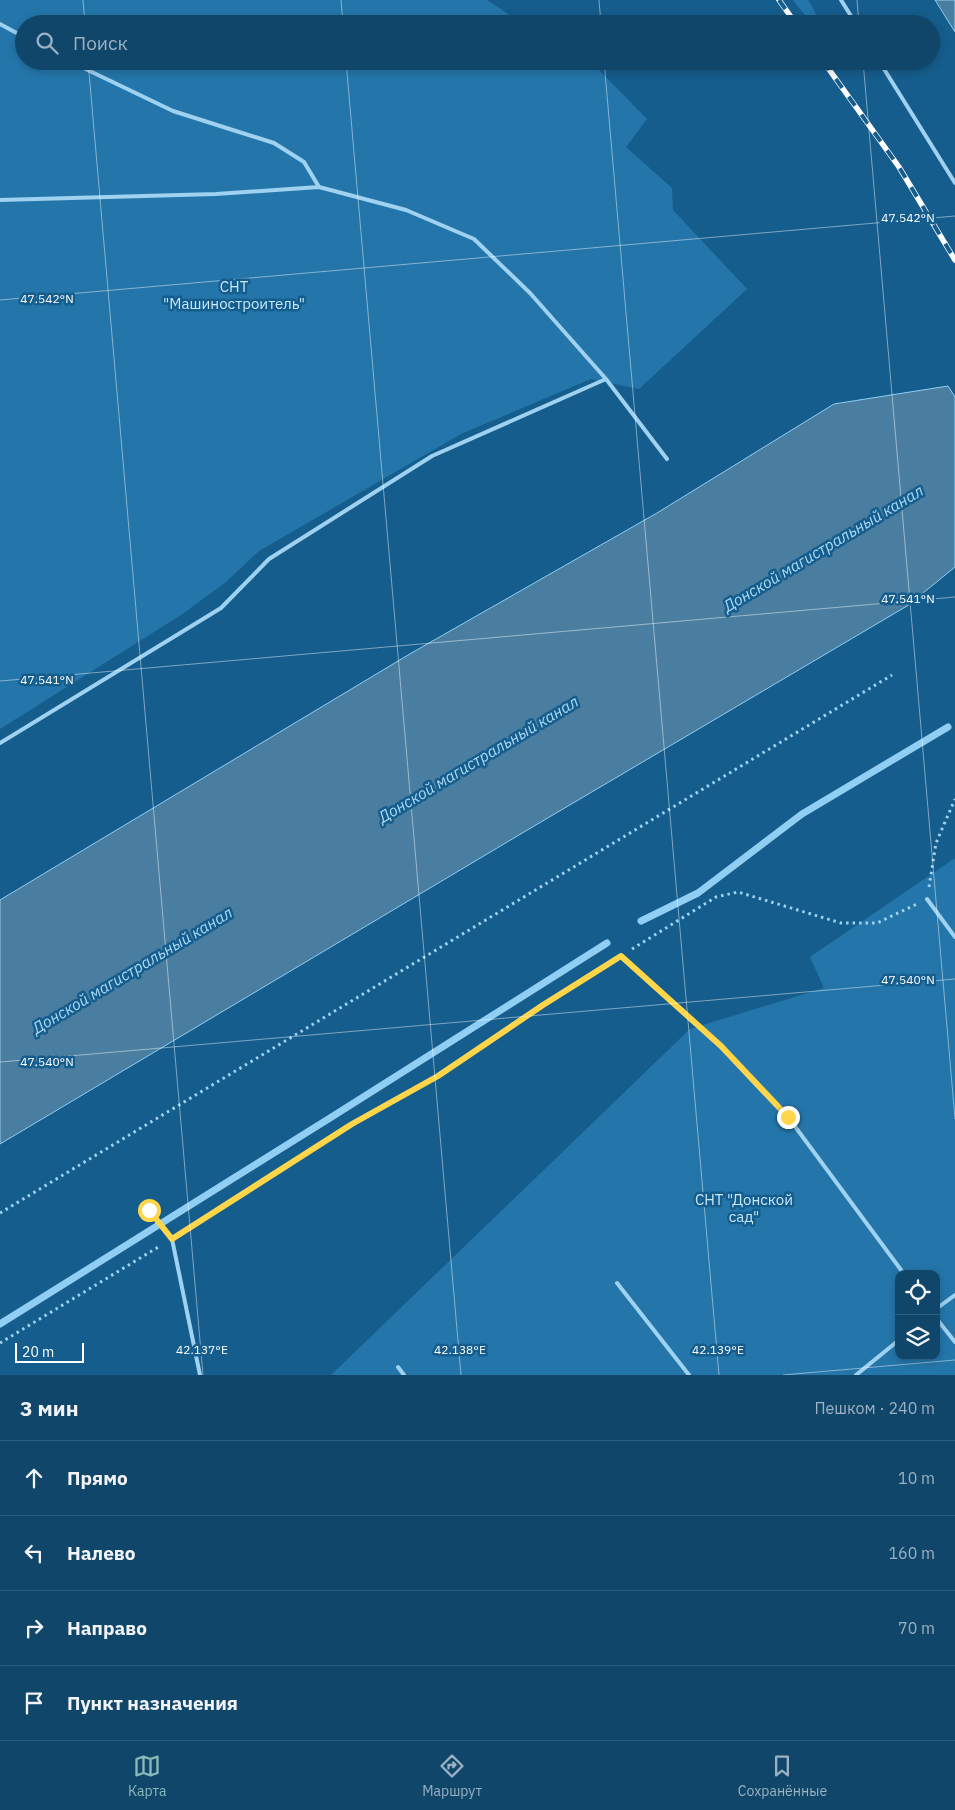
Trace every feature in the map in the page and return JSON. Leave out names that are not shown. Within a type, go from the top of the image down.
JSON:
[{"type":"lane","points":[[841,0],[850,15]]},
{"type":"lane","points":[[0,24],[15,32]]},
{"type":"lane","points":[[88,70],[173,111],[274,143],[304,162],[319,187]]},
{"type":"lane","points":[[885,70],[955,183]]},
{"type":"lane","points":[[0,200],[216,194],[319,187],[406,210],[474,239],[530,292],[606,379],[666,459]]},
{"type":"lane","points":[[0,743],[221,608],[269,559],[432,456],[606,379]]},
{"type":"lane","points":[[927,899],[955,937]]},
{"type":"lane","points":[[621,956],[721,1046],[788,1117],[901,1270]]},
{"type":"lane","points":[[172,1239],[200,1375]]},
{"type":"lane","points":[[617,1283],[689,1375]]},
{"type":"lane","points":[[940,1306],[955,1296]]},
{"type":"lane","points":[[940,1323],[955,1342]]},
{"type":"lane","points":[[856,1375],[895,1343]]},
{"type":"lane","points":[[398,1367],[404,1375]]},
{"type":"path","points":[[0,1213],[892,675]]},
{"type":"path","points":[[0,1343],[172,1239],[352,1124],[438,1076],[543,1005],[716,897],[738,892],[841,923],[877,923],[927,899],[936,844],[955,799]]},
{"type":"path","points":[[149,1210],[172,1239]]},
{"type":"green space","name":"СНТ \"Машиностроитель\"","points":[[0,0],[487,0],[510,15],[15,15],[15,70],[599,70],[647,119],[626,147],[672,188],[673,210],[747,289],[639,389],[591,379],[461,434],[259,551],[226,582],[181,615],[0,729]]},
{"type":"green space","points":[[793,0],[808,0],[817,15],[805,15]]},
{"type":"green space","name":"СНТ \"Донской сад\"","points":[[955,858],[955,1375],[331,1375],[690,1029],[824,988],[810,957]]},
{"type":"water","points":[[935,0],[955,0],[955,32]]},
{"type":"water","name":"Донской магистральный канал","points":[[948,386],[955,397],[955,567],[907,606],[0,1144],[0,900],[408,655],[657,513],[834,404]]},
{"type":"waterway","points":[[641,921],[698,893],[802,814],[948,727]]},
{"type":"waterway","points":[[0,1324],[607,943]]},
{"type":"railway","points":[[779,0],[790,15]]},
{"type":"railway","points":[[829,70],[899,167],[955,260]]},
{"type":"route","points":[[149,1210],[172,1239],[352,1124],[438,1076],[543,1005],[621,956],[721,1046],[788,1117]]}]
